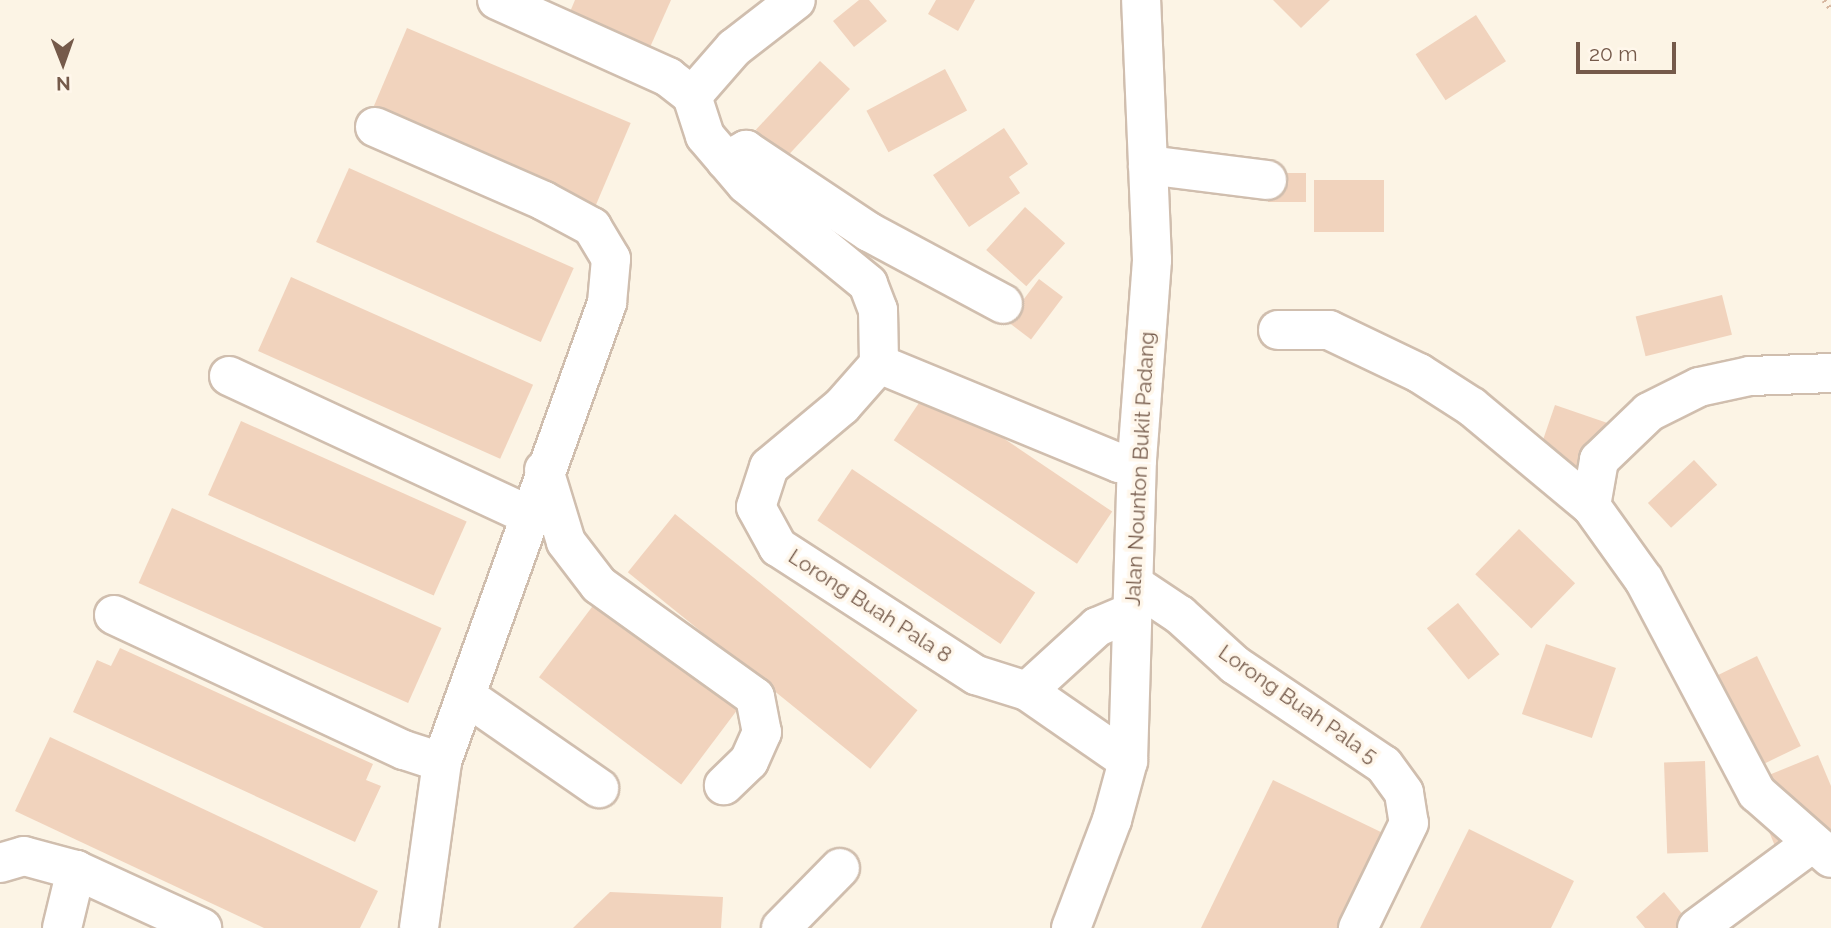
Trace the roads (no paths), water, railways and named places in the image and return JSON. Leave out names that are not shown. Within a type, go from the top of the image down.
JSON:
[{"type":"street","points":[[498,0],[668,76],[692,96],[705,136],[746,184],[868,284],[878,310],[879,364],[1119,463],[1137,460]]},
{"type":"street","points":[[692,96],[734,48],[796,0]]},
{"type":"street","name":"Jalan Nounton Bukit Padang","points":[[1071,928],[1112,820],[1128,761],[1137,460],[1152,260],[1141,0]]},
{"type":"street","points":[[375,127],[544,201],[592,228],[611,260],[607,303],[544,470],[442,762],[419,928]]},
{"type":"street","points":[[726,161],[746,150],[869,232],[1003,304]]},
{"type":"street","points":[[1148,165],[1267,180]]},
{"type":"street","points":[[1278,330],[1329,330],[1419,373],[1472,407],[1591,506],[1644,580],[1757,793],[1821,851],[1697,928]]},
{"type":"street","name":"Lorong Buah Pala 8","points":[[879,364],[842,406],[769,467],[756,508],[778,547],[976,675],[1027,691],[1128,761]]},
{"type":"street","points":[[1591,506],[1599,460],[1649,412],[1699,387],[1750,376],[1831,373]]},
{"type":"street","points":[[229,376],[528,515]]},
{"type":"street","points":[[544,470],[566,542],[599,585],[755,697],[762,732],[749,761],[724,785]]},
{"type":"street","points":[[1027,691],[1133,598]]},
{"type":"street","name":"Lorong Buah Pala 5","points":[[1133,598],[1180,615],[1235,665],[1384,765],[1404,793],[1409,823],[1358,928]]},
{"type":"street","points":[[114,615],[404,750],[442,762]]},
{"type":"street","points":[[467,696],[599,788]]},
{"type":"street","points":[[0,863],[24,856],[76,870],[201,928]]},
{"type":"street","points":[[781,928],[841,868]]},
{"type":"street","points":[[62,928],[76,870]]}]
